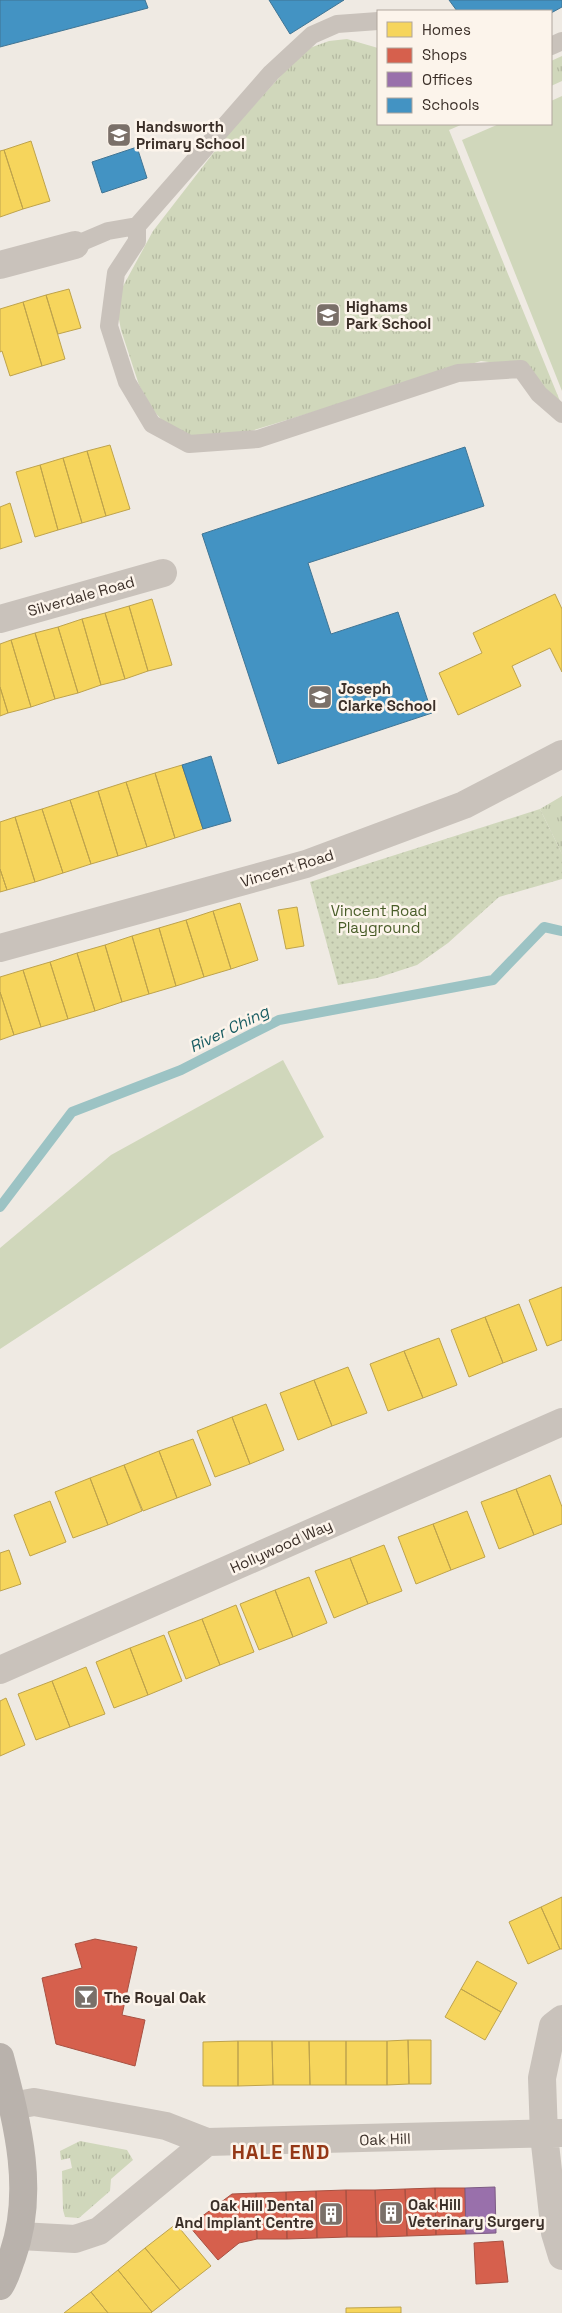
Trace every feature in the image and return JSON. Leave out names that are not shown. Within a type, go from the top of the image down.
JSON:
[{"type":"street","points":[[0,265],[75,245]]},
{"type":"street","name":"Silverdale Road","points":[[0,619],[163,573]]},
{"type":"street","name":"Vincent Road","points":[[0,948],[306,864],[464,805],[562,754]]},
{"type":"street","name":"Hollywood Way","points":[[0,1670],[562,1422]]},
{"type":"street","points":[[562,2019],[553,2026],[542,2078],[553,2134],[555,2233],[562,2256]]},
{"type":"street","points":[[0,2057],[12,2106],[23,2166],[23,2206],[20,2236],[0,2286]]},
{"type":"street","name":"Oak Hill","points":[[12,2106],[34,2102],[134,2120],[166,2126],[207,2142],[553,2134]]},
{"type":"street","points":[[20,2236],[75,2239],[99,2231],[207,2142]]},
{"type":"lane","points":[[75,245],[108,230],[137,226],[271,73],[312,35],[337,24],[377,21]]},
{"type":"lane","points":[[137,226],[137,241],[116,273],[109,326],[128,382],[152,424],[189,444],[258,439],[458,373],[487,370],[521,369],[538,394],[562,414]]},
{"type":"green space","name":"Highams Park School","points":[[347,39],[377,48],[377,125],[461,125],[449,130],[562,406],[504,364],[481,361],[251,431],[212,439],[183,435],[167,426],[153,410],[139,385],[121,330],[117,309],[121,290],[153,231],[228,134],[304,50],[329,41]]},
{"type":"green space","points":[[562,56],[562,81],[552,86],[552,61]]},
{"type":"green space","points":[[562,96],[562,391],[462,140],[497,125],[552,125],[552,101]]},
{"type":"green space","points":[[562,796],[562,854],[540,809]]},
{"type":"green space","name":"Vincent Road Playground","points":[[540,809],[562,854],[562,879],[499,897],[448,943],[417,965],[377,978],[338,985],[310,882]]},
{"type":"green space","points":[[283,1060],[324,1137],[0,1349],[0,1248],[111,1155]]},
{"type":"green space","points":[[80,2141],[127,2150],[133,2160],[111,2179],[110,2191],[79,2218],[65,2217],[63,2210],[62,2171],[72,2168],[70,2158],[61,2160],[60,2151]]},
{"type":"building: Homes","points":[[31,141],[50,201],[23,209],[4,150]]},
{"type":"building: Homes","points":[[4,150],[23,209],[0,217],[0,151]]},
{"type":"building: Homes","points":[[69,289],[81,328],[58,334],[46,295]]},
{"type":"building: Homes","points":[[46,295],[65,359],[42,366],[23,302]]},
{"type":"building: Homes","points":[[23,302],[42,366],[10,376],[2,351],[0,352],[0,309]]},
{"type":"building: Homes","points":[[110,445],[130,509],[106,516],[87,451]]},
{"type":"building: Homes","points":[[87,451],[106,516],[82,523],[63,458]]},
{"type":"building: Homes","points":[[63,458],[82,523],[58,530],[40,465]]},
{"type":"building: Homes","points":[[40,465],[58,530],[35,537],[16,472]]},
{"type":"building: Homes","points":[[10,503],[22,542],[0,549],[0,507]]},
{"type":"building: Homes","points":[[555,594],[562,609],[562,672],[550,648],[512,666],[521,686],[458,715],[439,673],[482,653],[473,633]]},
{"type":"building: Homes","points":[[152,599],[172,665],[148,671],[129,606]]},
{"type":"building: Homes","points":[[129,606],[148,671],[125,679],[105,613]]},
{"type":"building: Homes","points":[[105,613],[125,679],[101,685],[82,619]]},
{"type":"building: Homes","points":[[82,619],[101,685],[78,693],[58,627]]},
{"type":"building: Homes","points":[[58,627],[78,693],[55,699],[35,633]]},
{"type":"building: Homes","points":[[35,633],[55,699],[31,707],[11,640]]},
{"type":"building: Homes","points":[[11,640],[31,707],[8,713],[0,687],[0,644]]},
{"type":"building: Homes","points":[[0,687],[8,713],[0,716]]},
{"type":"building: Homes","points":[[182,765],[203,829],[175,838],[155,773]]},
{"type":"building: Homes","points":[[155,773],[175,838],[147,847],[126,782]]},
{"type":"building: Homes","points":[[126,782],[147,847],[118,856],[98,791]]},
{"type":"building: Homes","points":[[98,791],[118,856],[91,864],[70,800]]},
{"type":"building: Homes","points":[[70,800],[91,864],[63,873],[42,809]]},
{"type":"building: Homes","points":[[42,809],[63,873],[35,882],[15,817]]},
{"type":"building: Homes","points":[[15,817],[35,882],[7,890],[0,869],[0,822]]},
{"type":"building: Homes","points":[[0,869],[7,890],[0,892]]},
{"type":"building: Homes","points":[[240,903],[258,960],[231,969],[213,911]]},
{"type":"building: Homes","points":[[297,907],[304,946],[286,949],[278,910]]},
{"type":"building: Homes","points":[[213,911],[231,969],[204,977],[186,920]]},
{"type":"building: Homes","points":[[186,920],[204,977],[176,986],[159,928]]},
{"type":"building: Homes","points":[[159,928],[176,986],[149,994],[132,936]]},
{"type":"building: Homes","points":[[132,936],[149,994],[122,1002],[105,945]]},
{"type":"building: Homes","points":[[105,945],[122,1002],[95,1011],[77,953]]},
{"type":"building: Homes","points":[[77,953],[95,1011],[68,1019],[50,962]]},
{"type":"building: Homes","points":[[50,962],[68,1019],[41,1027],[23,970]]},
{"type":"building: Homes","points":[[23,970],[41,1027],[14,1035],[0,992],[0,977]]},
{"type":"building: Homes","points":[[0,992],[14,1035],[0,1040]]},
{"type":"building: Homes","points":[[562,1287],[562,1340],[547,1346],[529,1300]]},
{"type":"building: Homes","points":[[519,1304],[537,1350],[503,1363],[485,1317]]},
{"type":"building: Homes","points":[[485,1317],[503,1363],[469,1377],[451,1330]]},
{"type":"building: Homes","points":[[439,1338],[457,1385],[423,1398],[404,1351]]},
{"type":"building: Homes","points":[[404,1351],[423,1398],[388,1411],[370,1364]]},
{"type":"building: Homes","points":[[348,1367],[367,1413],[332,1426],[314,1380]]},
{"type":"building: Homes","points":[[314,1380],[332,1426],[298,1440],[280,1393]]},
{"type":"building: Homes","points":[[266,1404],[284,1450],[250,1464],[232,1417]]},
{"type":"building: Homes","points":[[232,1417],[250,1464],[215,1477],[197,1431]]},
{"type":"building: Homes","points":[[193,1439],[211,1485],[177,1498],[159,1451]]},
{"type":"building: Homes","points":[[159,1451],[177,1498],[143,1511],[124,1465]]},
{"type":"building: Homes","points":[[124,1465],[142,1511],[108,1525],[90,1478]]},
{"type":"building: Homes","points":[[550,1475],[562,1507],[562,1524],[534,1535],[516,1489]]},
{"type":"building: Homes","points":[[90,1478],[108,1525],[73,1538],[55,1492]]},
{"type":"building: Homes","points":[[516,1489],[534,1535],[499,1549],[481,1502]]},
{"type":"building: Homes","points":[[50,1501],[66,1542],[30,1556],[14,1515]]},
{"type":"building: Homes","points":[[467,1511],[485,1557],[451,1570],[433,1524]]},
{"type":"building: Homes","points":[[433,1524],[451,1570],[416,1584],[398,1537]]},
{"type":"building: Homes","points":[[384,1545],[402,1591],[368,1604],[350,1558]]},
{"type":"building: Homes","points":[[9,1550],[21,1584],[0,1591],[0,1553]]},
{"type":"building: Homes","points":[[350,1558],[368,1604],[334,1618],[315,1571]]},
{"type":"building: Homes","points":[[309,1577],[327,1623],[293,1637],[275,1590]]},
{"type":"building: Homes","points":[[275,1590],[293,1637],[259,1650],[240,1604]]},
{"type":"building: Homes","points":[[236,1605],[254,1652],[220,1665],[202,1619]]},
{"type":"building: Homes","points":[[202,1619],[220,1665],[186,1679],[168,1632]]},
{"type":"building: Homes","points":[[164,1635],[182,1681],[148,1695],[130,1648]]},
{"type":"building: Homes","points":[[130,1648],[148,1695],[114,1708],[96,1662]]},
{"type":"building: Homes","points":[[86,1667],[105,1714],[70,1727],[52,1681]]},
{"type":"building: Homes","points":[[52,1681],[70,1727],[36,1740],[18,1694]]},
{"type":"building: Homes","points":[[6,1698],[25,1745],[0,1756],[0,1701]]},
{"type":"building: Homes","points":[[562,1897],[562,1949],[560,1949],[541,1907]]},
{"type":"building: Homes","points":[[541,1907],[560,1949],[528,1964],[509,1922]]},
{"type":"building: Homes","points":[[477,1961],[517,1983],[501,2012],[461,1989]]},
{"type":"building: Homes","points":[[461,1989],[501,2012],[485,2040],[445,2017]]},
{"type":"building: Homes","points":[[408,2040],[409,2084],[387,2085],[387,2041]]},
{"type":"building: Homes","points":[[408,2040],[431,2040],[431,2084],[409,2084]]},
{"type":"building: Homes","points":[[238,2041],[272,2041],[273,2085],[238,2086]]},
{"type":"building: Homes","points":[[238,2041],[238,2086],[203,2086],[203,2042]]},
{"type":"building: Homes","points":[[272,2041],[309,2041],[310,2085],[273,2085]]},
{"type":"building: Homes","points":[[309,2041],[346,2041],[346,2085],[310,2085]]},
{"type":"building: Homes","points":[[346,2041],[387,2041],[387,2085],[346,2085]]},
{"type":"building: Homes","points":[[176,2224],[211,2266],[180,2290],[145,2248]]},
{"type":"building: Homes","points":[[145,2248],[180,2290],[152,2312],[118,2270]]},
{"type":"building: Homes","points":[[118,2270],[151,2313],[108,2313],[91,2292]]},
{"type":"building: Homes","points":[[91,2292],[108,2313],[64,2313]]},
{"type":"building: Homes","points":[[401,2307],[401,2313],[346,2313],[346,2308]]},
{"type":"building: Shops","name":"The Royal Oak","points":[[95,1939],[137,1947],[122,2015],[145,2020],[135,2066],[56,2044],[42,1978],[82,1968],[75,1944]]},
{"type":"building: Shops","points":[[435,2188],[465,2188],[466,2234],[436,2235]]},
{"type":"building: Shops","points":[[435,2188],[436,2235],[407,2236],[405,2189]]},
{"type":"building: Shops","name":"Oak Hill Veterinary Surgery","points":[[405,2189],[407,2236],[377,2237],[375,2190]]},
{"type":"building: Shops","name":"Oak Hill Veterinary Surgery","points":[[346,2190],[375,2190],[377,2237],[347,2237]]},
{"type":"building: Shops","name":"Oak Hill Dental And Implant Centre","points":[[346,2190],[347,2237],[317,2238],[316,2191]]},
{"type":"building: Shops","points":[[316,2191],[317,2238],[287,2239],[286,2192]]},
{"type":"building: Shops","points":[[286,2192],[287,2239],[257,2239],[256,2193]]},
{"type":"building: Shops","points":[[256,2193],[257,2239],[239,2243],[218,2260],[189,2226],[232,2194]]},
{"type":"building: Shops","points":[[503,2241],[508,2282],[476,2284],[474,2243]]},
{"type":"building: Offices","points":[[495,2187],[496,2233],[466,2234],[465,2188]]},
{"type":"building: Schools","points":[[0,0],[145,0],[148,8],[0,47]]},
{"type":"building: Schools","points":[[269,0],[344,0],[290,34]]},
{"type":"building: Schools","points":[[449,0],[562,0],[562,7],[552,12],[552,10],[456,10]]},
{"type":"building: Schools","points":[[137,147],[147,178],[102,193],[92,162]]},
{"type":"building: Schools","points":[[465,447],[484,506],[308,563],[331,634],[398,612],[432,713],[278,764],[202,534]]},
{"type":"building: Schools","points":[[211,756],[231,821],[203,829],[182,765]]},
{"type":"waterway","name":"River Ching","points":[[0,1207],[72,1112],[181,1070],[279,1020],[493,980],[544,927],[562,931]]},
{"type":"place","name":"Handsworth Primary School","points":[[119,135]]},
{"type":"place","name":"Highams Park School","points":[[328,315]]},
{"type":"place","name":"Joseph Clarke School","points":[[320,697]]},
{"type":"place","name":"The Royal Oak","points":[[86,1997]]},
{"type":"place","name":"Oak Hill Veterinary Surgery","points":[[391,2213]]},
{"type":"place","name":"Oak Hill Dental And Implant Centre","points":[[331,2214]]},
{"type":"district","name":"HALE END","points":[[281,2152]]}]
